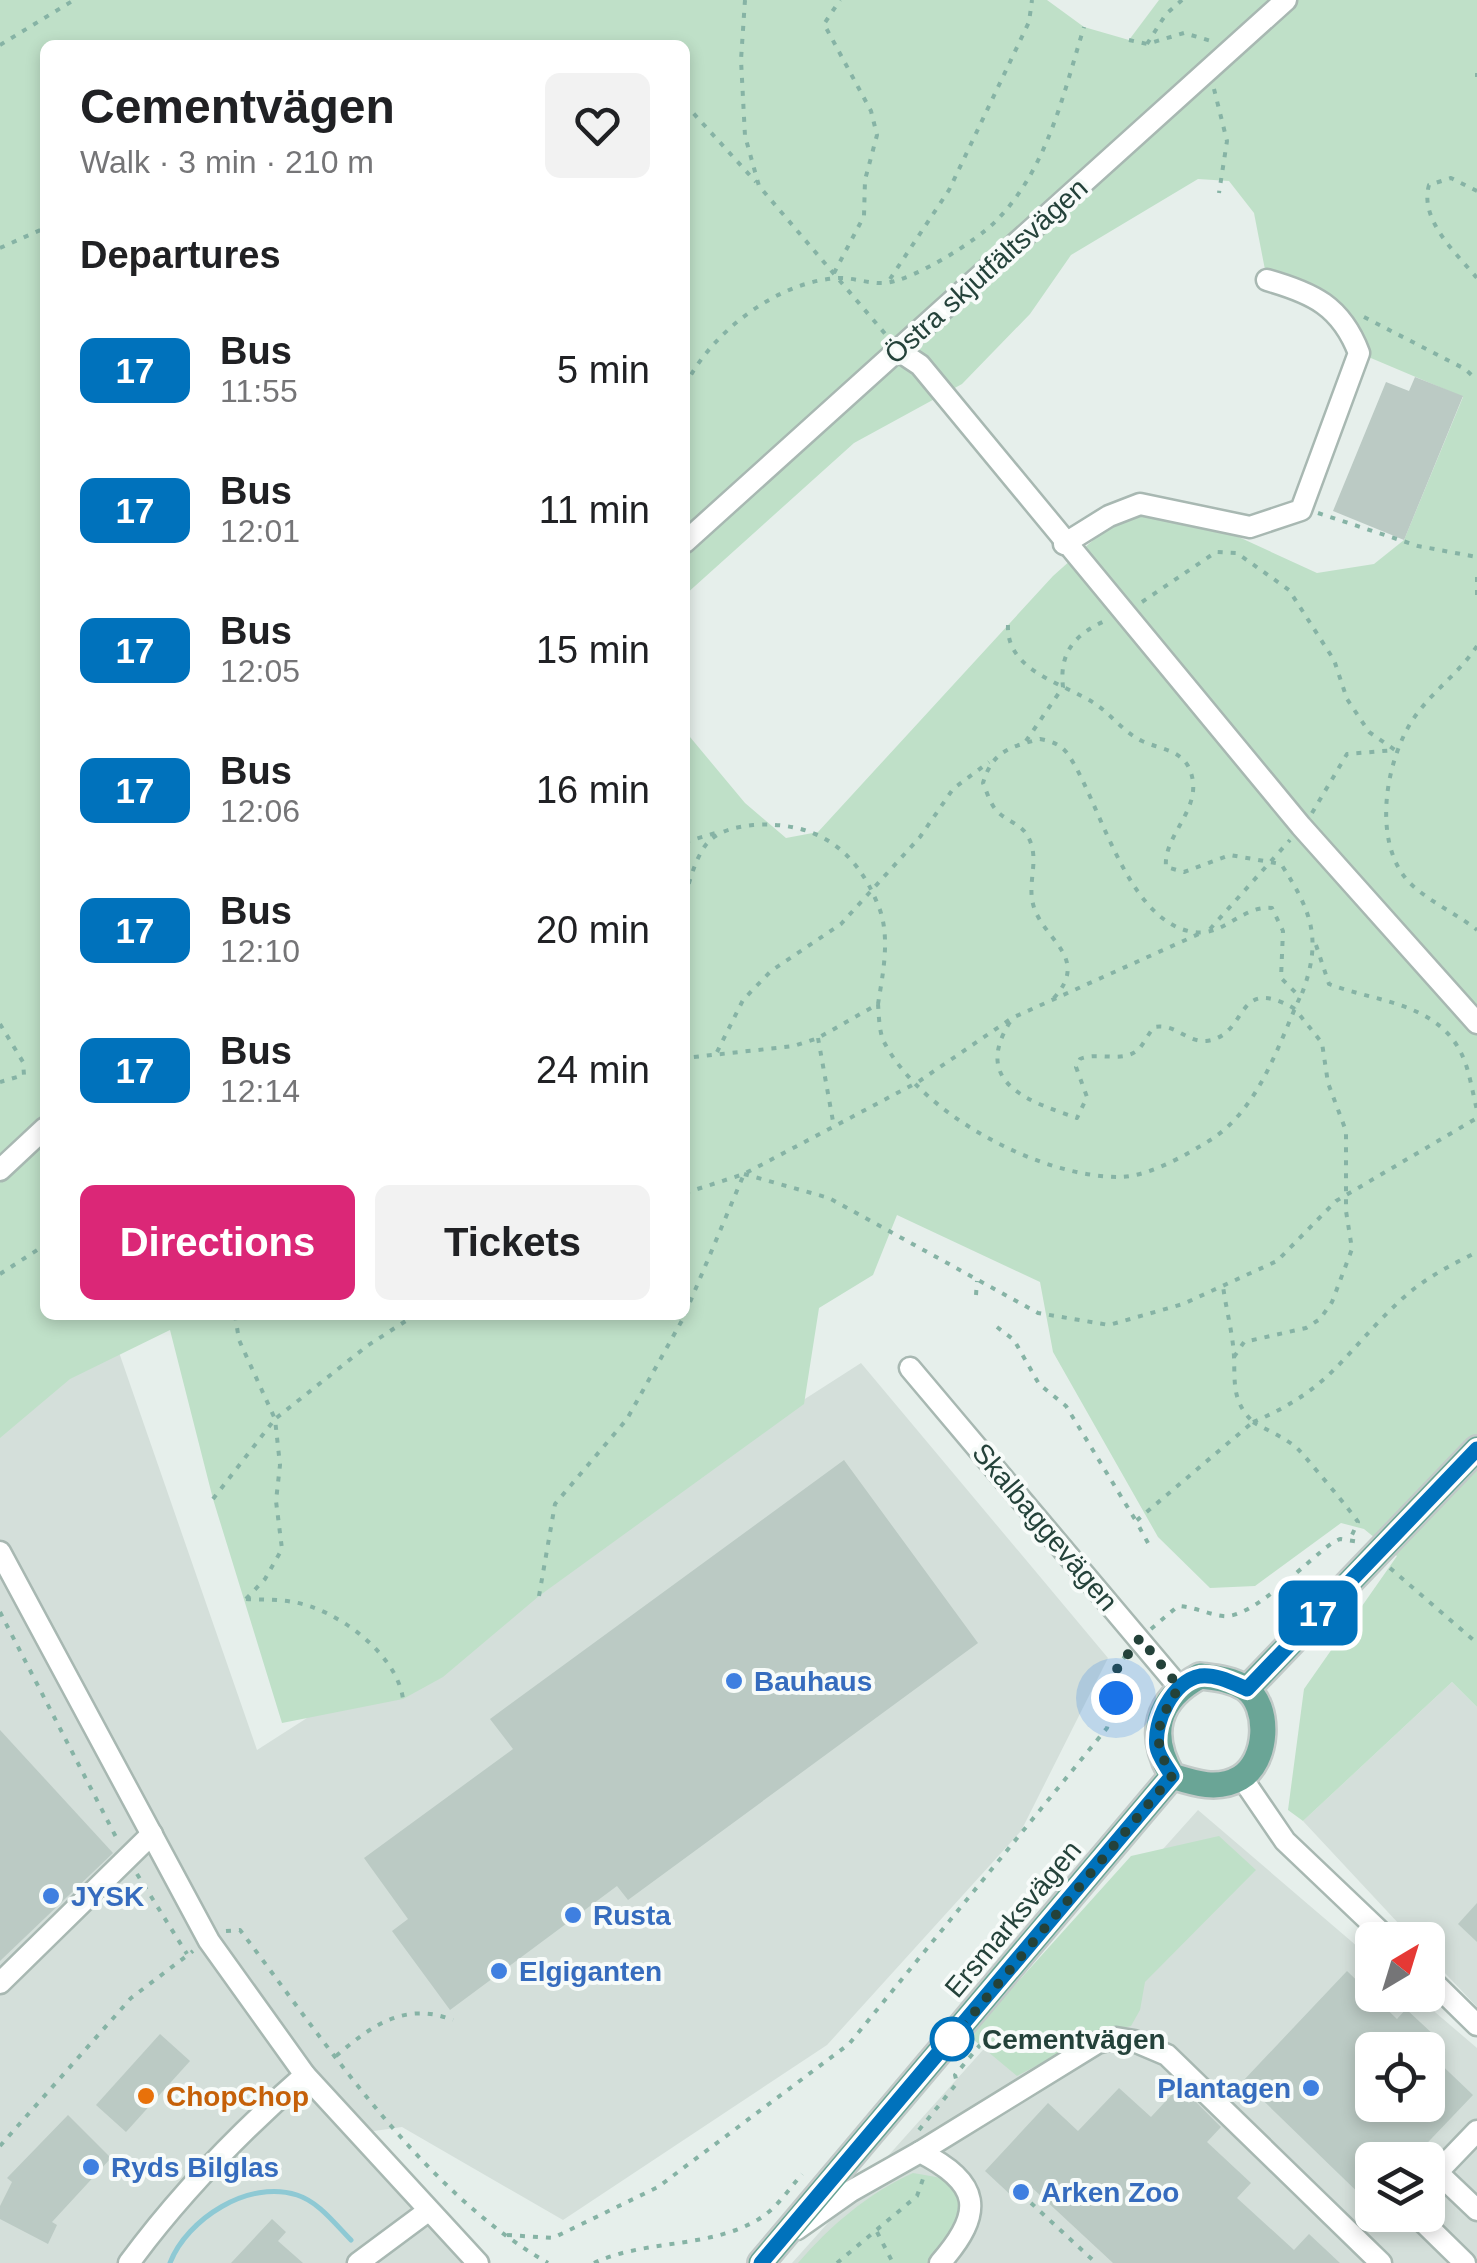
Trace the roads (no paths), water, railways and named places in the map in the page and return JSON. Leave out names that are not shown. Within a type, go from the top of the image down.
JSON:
[{"type":"main road","points":[[1247,1689],[1477,1449]]},
{"type":"main road","points":[[1200,1676],[1224,1679],[1247,1689],[1260,1709],[1263,1732],[1258,1755],[1242,1778],[1208,1786],[1172,1776],[1156,1749],[1160,1718],[1179,1687],[1200,1676]]},
{"type":"main road","name":"Ersmarksvägen","points":[[764,2263],[1172,1776]]},
{"type":"street","name":"Östra skjutfältsvägen","points":[[690,538],[1286,0]]},
{"type":"street","points":[[1064,544],[1109,516],[1140,504],[1250,527],[1301,510],[1359,353],[1335,310],[1312,292],[1268,280]]},
{"type":"street","points":[[899,350],[920,365],[1064,544],[1301,826],[1477,1024]]},
{"type":"street","points":[[0,1170],[40,1133]]},
{"type":"street","name":"Skalbaggevägen","points":[[910,1368],[1179,1687]]},
{"type":"street","points":[[0,1552],[209,1941],[305,2075],[478,2263]]},
{"type":"street","points":[[1242,1778],[1285,1841],[1370,1922]]},
{"type":"street","points":[[0,1983],[152,1834]]},
{"type":"street","points":[[1445,1993],[1477,2024]]},
{"type":"street","points":[[784,2239],[851,2190],[1097,2043],[1116,2038],[1149,2046],[1182,2067],[1381,2263]]},
{"type":"street","points":[[128,2263],[168,2210],[237,2135],[305,2075]]},
{"type":"street","points":[[1445,2164],[1476,2134]]},
{"type":"street","points":[[920,2152],[962,2179],[972,2204],[969,2224],[940,2263]]},
{"type":"street","points":[[1445,2187],[1477,2210]]},
{"type":"street","points":[[358,2263],[428,2211]]},
{"type":"street","points":[[1433,2232],[1465,2263]]},
{"type":"waterway","points":[[170,2263],[178,2247],[205,2218],[222,2206],[259,2193],[278,2192],[305,2198],[351,2240]]},
{"type":"place","name":"Bauhaus","points":[[734,1681]]},
{"type":"place","name":"JYSK","points":[[51,1896]]},
{"type":"place","name":"Rusta","points":[[573,1915]]},
{"type":"place","name":"Elgiganten","points":[[499,1971]]},
{"type":"place","name":"Cementvägen","points":[[952,2039]]},
{"type":"place","name":"Plantagen","points":[[1311,2088]]},
{"type":"place","name":"ChopChop","points":[[146,2096]]},
{"type":"place","name":"Ryds Bilglas","points":[[91,2167]]},
{"type":"place","name":"Arken Zoo","points":[[1021,2192]]}]
